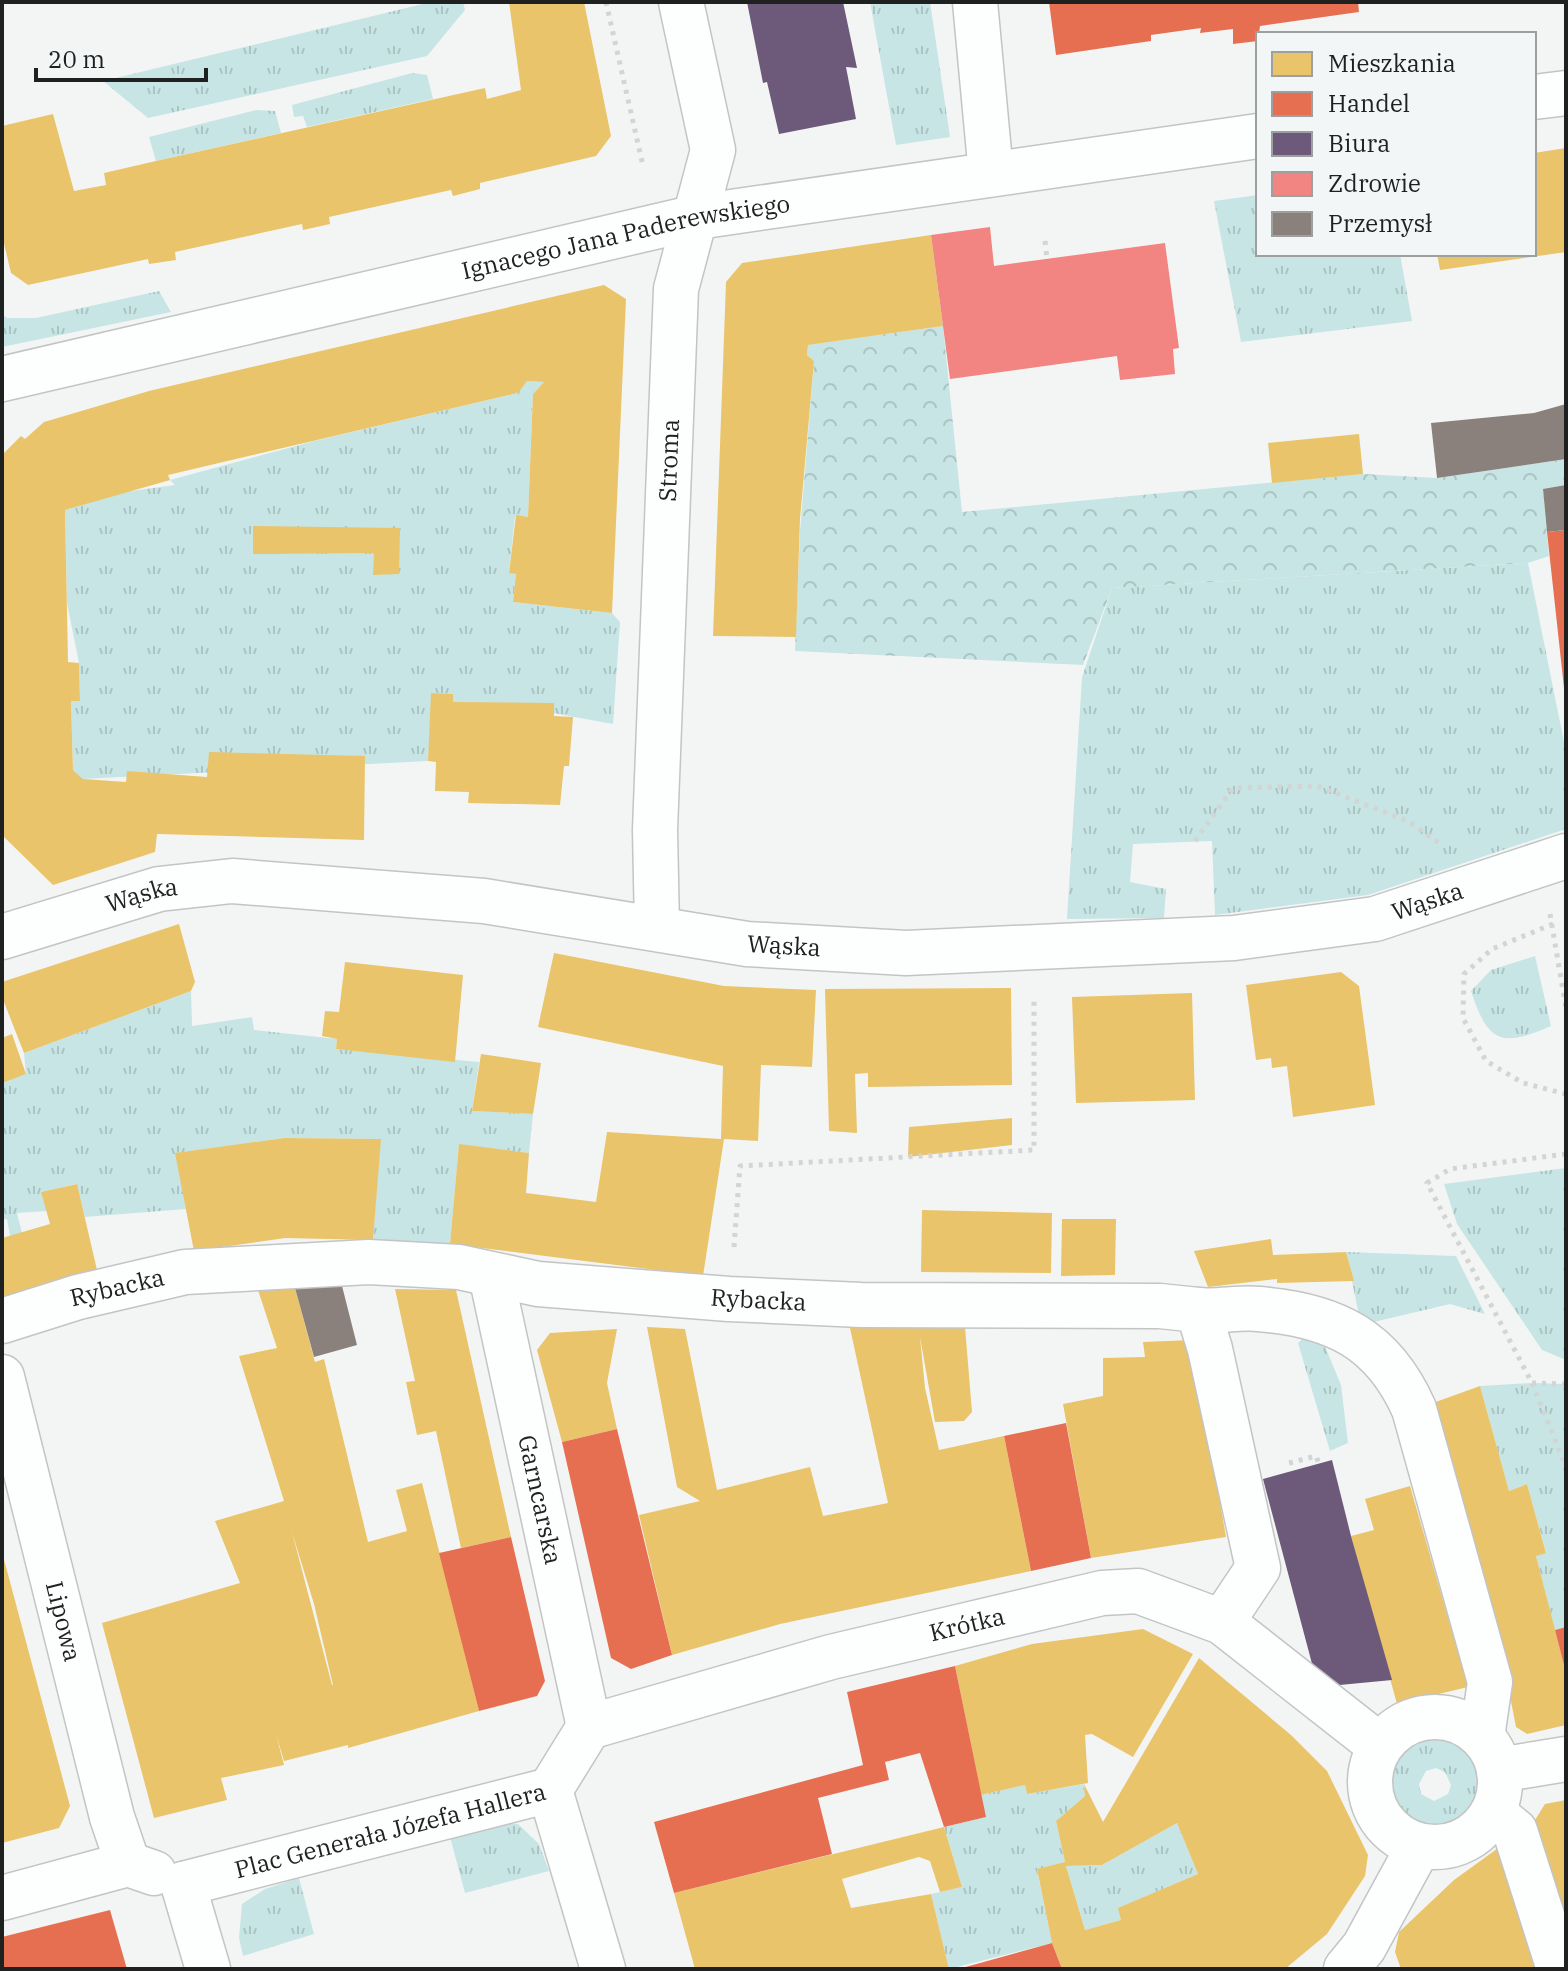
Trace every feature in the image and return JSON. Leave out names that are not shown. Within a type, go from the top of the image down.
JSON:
[{"type":"street","name":"Stroma","points":[[657,928],[655,814],[676,289],[713,150],[681,2]]},
{"type":"street","points":[[975,2],[991,174]]},
{"type":"street","points":[[1536,97],[1566,93]]},
{"type":"street","name":"Ignacego Jana Paderewskiego","points":[[2,379],[697,217],[1256,136]]},
{"type":"street","name":"Wąska","points":[[2,937],[159,889],[232,881],[484,901],[747,944],[906,953],[1193,940],[1244,937],[1375,919],[1551,861]]},
{"type":"street","name":"Rybacka","points":[[2,1321],[78,1297],[185,1272],[369,1262],[459,1267],[538,1284],[729,1299],[861,1305],[1257,1309],[1320,1318],[1368,1342],[1400,1377],[1414,1409],[1490,1682],[1490,1754]]},
{"type":"street","name":"Garncarska","points":[[491,1275],[589,1727]]},
{"type":"street","points":[[1198,1310],[1210,1349],[1258,1568],[1222,1622]]},
{"type":"street","name":"Lipowa","points":[[2,1377],[17,1504],[128,1864]]},
{"type":"street","name":"Krótka","points":[[589,1727],[831,1657],[1102,1593],[1138,1591],[1222,1622],[1380,1746]]},
{"type":"street","points":[[1429,1717],[1448,1718],[1490,1754],[1499,1793],[1493,1813],[1480,1830],[1462,1843],[1419,1846],[1393,1833],[1372,1802],[1370,1774],[1380,1746],[1410,1722],[1429,1717]]},
{"type":"street","points":[[550,1790],[589,1727]]},
{"type":"street","points":[[1490,1754],[1566,1759]]},
{"type":"street","name":"Plac Generała Józefa Hallera","points":[[183,1884],[550,1790],[603,1969]]},
{"type":"street","points":[[1493,1813],[1515,1831],[1559,1969]]},
{"type":"street","points":[[1360,1962],[1419,1846]]},
{"type":"street","points":[[2,1898],[128,1864],[183,1884],[208,1969]]},
{"type":"path","points":[[606,2],[643,166]]},
{"type":"path","points":[[1045,241],[1047,259]]},
{"type":"path","points":[[1195,841],[1233,788],[1317,786],[1408,821],[1466,863],[1484,884]]},
{"type":"path","points":[[1551,861],[1553,924],[1566,1008]]},
{"type":"path","points":[[1553,924],[1492,949],[1464,974],[1463,1018],[1486,1061],[1523,1083],[1566,1094]]},
{"type":"path","points":[[729,1299],[740,1166],[1034,1150],[1034,947]]},
{"type":"path","points":[[1566,1154],[1450,1169],[1427,1183],[1532,1383],[1566,1467]]},
{"type":"path","points":[[1532,1383],[1566,1384]]},
{"type":"path","points":[[1297,1461],[1316,1456],[1319,1464]]},
{"type":"green space","points":[[431,2],[463,2],[465,10],[427,56],[148,118],[103,81]]},
{"type":"green space","points":[[870,2],[930,2],[950,137],[896,145]]},
{"type":"green space","points":[[412,73],[427,75],[433,99],[307,127],[303,116],[294,117],[292,105]]},
{"type":"green space","points":[[256,110],[275,111],[281,133],[156,161],[149,137]]},
{"type":"green space","points":[[1256,195],[1256,256],[1400,256],[1412,321],[1241,342],[1214,201]]},
{"type":"green space","points":[[159,291],[171,312],[2,347],[2,314],[7,318],[36,318]]},
{"type":"green space","points":[[943,326],[962,512],[1363,474],[1437,478],[1566,459],[1566,485],[1543,490],[1549,556],[1528,563],[1112,588],[1083,665],[795,651],[800,531],[814,361],[807,355],[808,345]]},
{"type":"green space","points":[[527,381],[544,382],[533,394],[528,517],[515,516],[509,572],[516,574],[513,602],[612,613],[620,622],[613,724],[502,704],[453,702],[453,694],[432,693],[428,761],[83,779],[73,770],[71,701],[80,700],[79,663],[67,603],[65,510],[124,492],[175,485],[170,480],[314,441],[513,394],[519,392]]},
{"type":"green space","points":[[1528,563],[1566,752],[1566,829],[1368,895],[1215,915],[1212,841],[1133,844],[1130,882],[1166,889],[1164,918],[1067,919],[1082,677],[1112,588]]},
{"type":"green space","points":[[1535,956],[1551,1026],[1520,1037],[1499,1036],[1484,1022],[1471,991],[1491,970]]},
{"type":"green space","points":[[191,991],[192,1026],[252,1017],[254,1030],[337,1039],[336,1049],[479,1062],[472,1111],[533,1114],[529,1153],[459,1145],[450,1244],[373,1240],[380,1139],[284,1138],[176,1153],[186,1209],[85,1217],[76,1184],[41,1192],[47,1211],[17,1213],[22,1233],[10,1236],[7,1219],[2,1220],[2,1082],[26,1074],[24,1053]]},
{"type":"green space","points":[[1566,1168],[1566,1360],[1542,1350],[1457,1224],[1444,1184]]},
{"type":"green space","points":[[1346,1252],[1456,1256],[1485,1314],[1450,1304],[1361,1325]]},
{"type":"green space","points":[[1307,1335],[1324,1344],[1341,1385],[1348,1443],[1330,1451],[1298,1343]]},
{"type":"green space","points":[[1566,1384],[1566,1627],[1555,1630],[1536,1556],[1546,1552],[1527,1484],[1509,1491],[1480,1386]]},
{"type":"green space","points":[[1429,1717],[1456,1720],[1474,1733],[1495,1762],[1499,1774],[1497,1799],[1484,1823],[1464,1840],[1440,1847],[1411,1843],[1390,1830],[1377,1812],[1371,1790],[1373,1767],[1384,1746],[1402,1728]],"holes":[[[1436,1768],[1445,1772],[1451,1785],[1448,1794],[1434,1801],[1421,1794],[1419,1784],[1426,1771]]]},
{"type":"green space","points":[[1084,1784],[1085,1796],[1056,1821],[1065,1862],[1037,1870],[1052,1943],[949,1969],[931,1894],[962,1887],[944,1827],[985,1817],[981,1795],[1025,1785],[1027,1794]]},
{"type":"green space","points":[[492,1823],[518,1824],[539,1844],[549,1871],[465,1893],[450,1837]]},
{"type":"green space","points":[[1177,1823],[1198,1874],[1119,1908],[1121,1920],[1085,1930],[1066,1866],[1102,1865]]},
{"type":"green space","points":[[299,1878],[314,1934],[243,1956],[239,1938],[242,1904],[265,1889]]},
{"type":"building: Mieszkania","points":[[509,2],[584,2],[611,136],[596,156],[480,183],[480,189],[453,196],[451,190],[329,217],[330,224],[303,230],[302,224],[175,252],[176,260],[149,264],[148,259],[28,285],[11,273],[2,235],[2,126],[53,114],[74,191],[106,185],[104,173],[156,161],[485,88],[487,99],[521,90]]},
{"type":"building: Mieszkania","points":[[1566,148],[1566,252],[1440,270],[1437,256],[1536,256],[1536,153]]},
{"type":"building: Mieszkania","points":[[931,235],[943,326],[808,345],[807,355],[814,361],[800,519],[796,637],[713,636],[726,282],[742,263]]},
{"type":"building: Mieszkania","points":[[604,285],[626,299],[612,613],[513,602],[516,574],[509,573],[516,515],[528,517],[533,394],[544,382],[527,381],[519,392],[513,394],[168,475],[170,480],[65,510],[68,662],[79,663],[80,701],[71,701],[73,770],[83,779],[126,782],[127,771],[207,777],[209,752],[365,756],[364,840],[157,834],[155,852],[53,885],[2,835],[2,455],[21,436],[25,439],[44,422],[149,391]]},
{"type":"building: Mieszkania","points":[[1359,434],[1363,474],[1272,483],[1268,443]]},
{"type":"building: Mieszkania","points":[[253,526],[400,528],[399,574],[373,575],[374,553],[253,554]]},
{"type":"building: Mieszkania","points":[[431,693],[453,694],[453,702],[554,703],[554,716],[573,717],[569,766],[564,766],[560,805],[468,803],[469,792],[435,791],[436,762],[428,761]]},
{"type":"building: Mieszkania","points":[[179,924],[195,982],[191,991],[24,1053],[2,997],[2,982]]},
{"type":"building: Mieszkania","points":[[554,953],[724,986],[816,990],[812,1067],[761,1065],[758,1141],[724,1139],[703,1276],[450,1244],[459,1144],[529,1153],[526,1193],[596,1202],[607,1132],[721,1139],[723,1066],[538,1027]]},
{"type":"building: Mieszkania","points":[[345,962],[463,975],[455,1062],[336,1049],[337,1039],[322,1036],[325,1011],[339,1012]]},
{"type":"building: Mieszkania","points":[[1341,972],[1359,986],[1375,1105],[1293,1117],[1287,1066],[1272,1068],[1271,1058],[1256,1060],[1246,985]]},
{"type":"building: Mieszkania","points":[[1011,988],[1012,1085],[868,1087],[868,1073],[855,1074],[857,1133],[829,1131],[825,989]]},
{"type":"building: Mieszkania","points":[[1192,993],[1195,1100],[1076,1103],[1072,997]]},
{"type":"building: Mieszkania","points":[[12,1034],[26,1074],[2,1083],[2,1038]]},
{"type":"building: Mieszkania","points":[[481,1054],[541,1063],[533,1114],[472,1111]]},
{"type":"building: Mieszkania","points":[[1012,1118],[1012,1145],[908,1157],[909,1127]]},
{"type":"building: Mieszkania","points":[[284,1138],[381,1139],[373,1240],[285,1238],[194,1251],[175,1153]]},
{"type":"building: Mieszkania","points":[[77,1184],[97,1270],[2,1298],[2,1238],[50,1224],[41,1192]]},
{"type":"building: Mieszkania","points":[[922,1210],[1052,1213],[1051,1273],[921,1272]]},
{"type":"building: Mieszkania","points":[[1062,1219],[1116,1219],[1115,1275],[1061,1276]]},
{"type":"building: Mieszkania","points":[[1271,1239],[1273,1255],[1346,1252],[1354,1281],[1277,1283],[1277,1279],[1208,1287],[1194,1251]]},
{"type":"building: Mieszkania","points":[[295,1288],[315,1362],[324,1359],[368,1542],[407,1531],[396,1490],[422,1483],[479,1711],[348,1748],[348,1745],[284,1761],[276,1734],[284,1765],[221,1778],[227,1800],[154,1818],[102,1623],[240,1583],[215,1521],[284,1501],[239,1356],[277,1348],[258,1290]],"holes":[[[292,1532],[314,1604],[333,1685]]]},
{"type":"building: Mieszkania","points":[[395,1289],[456,1290],[511,1537],[461,1548],[436,1431],[417,1435],[406,1382],[415,1381]]},
{"type":"building: Mieszkania","points":[[647,1327],[685,1329],[717,1490],[810,1467],[823,1516],[888,1503],[850,1328],[965,1327],[972,1412],[964,1421],[935,1422],[920,1337],[925,1388],[939,1450],[1004,1436],[1031,1571],[780,1624],[672,1655],[639,1515],[700,1501],[677,1487]]},
{"type":"building: Mieszkania","points":[[617,1329],[607,1383],[617,1429],[562,1442],[537,1350],[550,1333]]},
{"type":"building: Mieszkania","points":[[1192,1340],[1226,1537],[1091,1558],[1063,1404],[1103,1396],[1103,1358],[1145,1357],[1143,1342]]},
{"type":"building: Mieszkania","points":[[1480,1386],[1509,1491],[1527,1484],[1546,1553],[1536,1556],[1566,1672],[1566,1725],[1527,1734],[1516,1727],[1507,1681],[1430,1404]]},
{"type":"building: Mieszkania","points":[[1410,1486],[1468,1687],[1397,1704],[1351,1536],[1374,1530],[1365,1499]]},
{"type":"building: Mieszkania","points":[[2,1552],[70,1806],[59,1828],[2,1843]]},
{"type":"building: Mieszkania","points":[[1143,1629],[1193,1654],[1133,1757],[1092,1734],[1085,1735],[1088,1783],[1027,1794],[1025,1785],[981,1795],[955,1666],[1032,1644]]},
{"type":"building: Mieszkania","points":[[1199,1658],[1291,1735],[1327,1771],[1368,1855],[1365,1876],[1327,1934],[1285,1969],[1062,1969],[1052,1943],[1037,1869],[1065,1862],[1056,1821],[1085,1796],[1084,1784],[1103,1822]],"holes":[[[1177,1823],[1198,1874],[1118,1908],[1121,1920],[1085,1930],[1066,1866],[1102,1865]]]},
{"type":"building: Mieszkania","points":[[1566,1800],[1565,1923],[1535,1820],[1545,1804]]},
{"type":"building: Mieszkania","points":[[944,1827],[962,1887],[940,1892],[930,1861],[919,1857],[842,1879],[851,1908],[931,1894],[949,1969],[695,1969],[674,1893]]},
{"type":"building: Mieszkania","points":[[1501,1846],[1547,1969],[1401,1969],[1395,1952],[1399,1932],[1454,1880]]},
{"type":"building: Handel","points":[[1049,2],[1358,2],[1359,12],[1260,26],[1256,41],[1233,44],[1233,29],[1200,33],[1201,28],[1151,35],[1151,41],[1056,55]]},
{"type":"building: Handel","points":[[1566,530],[1566,688],[1564,688],[1547,532]]},
{"type":"building: Handel","points":[[1066,1423],[1091,1558],[1031,1571],[1004,1436]]},
{"type":"building: Handel","points":[[617,1429],[672,1655],[631,1669],[611,1658],[562,1442]]},
{"type":"building: Handel","points":[[511,1537],[545,1681],[537,1696],[479,1711],[439,1553]]},
{"type":"building: Handel","points":[[1566,1627],[1566,1669],[1565,1669],[1555,1630]]},
{"type":"building: Handel","points":[[955,1666],[986,1817],[944,1827],[920,1753],[885,1762],[889,1780],[818,1798],[832,1854],[674,1893],[654,1822],[863,1765],[847,1692]]},
{"type":"building: Handel","points":[[110,1910],[127,1969],[2,1969],[2,1937]]},
{"type":"building: Handel","points":[[1052,1943],[1062,1969],[962,1969],[962,1968]]},
{"type":"building: Biura","points":[[747,2],[843,2],[857,68],[846,67],[856,119],[779,134],[767,82],[763,83]]},
{"type":"building: Biura","points":[[1332,1460],[1392,1680],[1329,1686],[1315,1675],[1263,1479]]},
{"type":"building: Zdrowie","points":[[990,227],[994,266],[1165,243],[1179,348],[1173,349],[1175,374],[1120,380],[1117,356],[950,379],[931,235]]},
{"type":"building: Przemysł","points":[[1566,404],[1566,459],[1437,478],[1431,423],[1534,413]]},
{"type":"building: Przemysł","points":[[1566,485],[1566,530],[1547,532],[1543,489]]},
{"type":"building: Przemysł","points":[[340,1278],[357,1345],[314,1357],[295,1288]]}]
